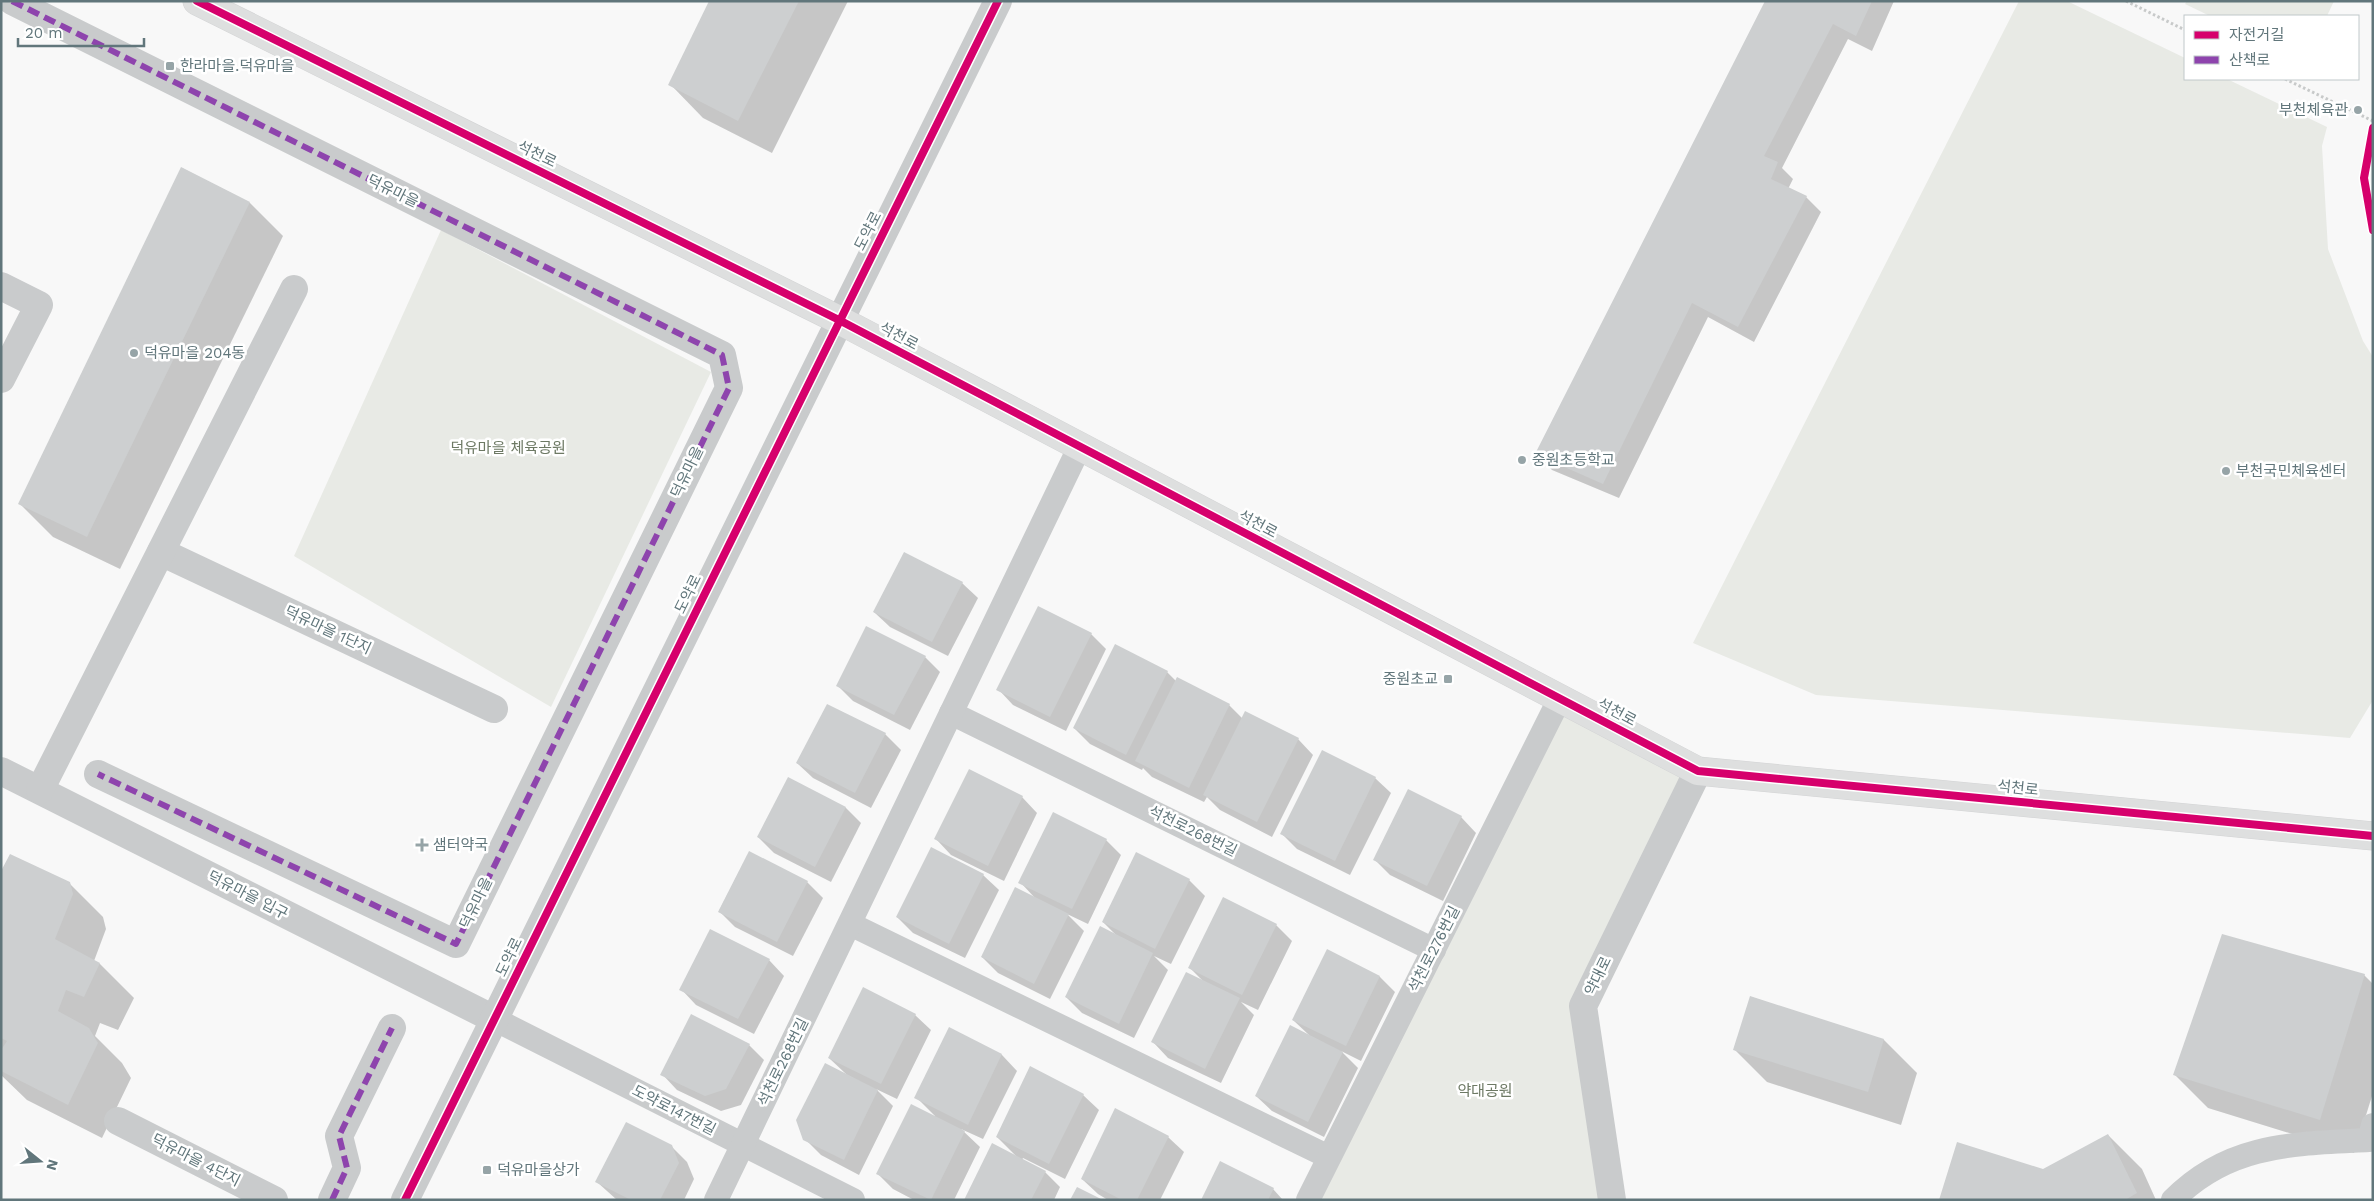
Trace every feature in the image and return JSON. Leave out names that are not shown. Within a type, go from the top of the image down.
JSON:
[{"type":"street","name":"덕유마을","points":[[12,1],[722,355],[729,388],[456,944],[98,774]]},
{"type":"street","name":"석천로","points":[[197,1],[838,320],[1698,771],[2373,836]]},
{"type":"street","name":"도약로","points":[[405,1200],[838,320],[998,1]]},
{"type":"street","points":[[1,286],[38,305],[1,379]]},
{"type":"street","points":[[40,790],[294,289]]},
{"type":"street","name":"덕유마을 1단지","points":[[161,552],[494,708]]},
{"type":"street","name":"덕유마을 입구","points":[[1,771],[494,1019]]},
{"type":"street","name":"약대로","points":[[1612,1200],[1583,1006],[1698,771]]},
{"type":"street","points":[[332,1200],[347,1168],[339,1136],[392,1028]]},
{"type":"street","name":"덕유마을 4단지","points":[[118,1121],[274,1200]]},
{"type":"lane","name":"석천로268번길","points":[[716,1200],[1080,446]]},
{"type":"lane","name":"석천로276번길","points":[[1308,1200],[1560,698]]},
{"type":"lane","name":"석천로268번길","points":[[951,713],[1434,950]]},
{"type":"lane","points":[[850,924],[1329,1157]]},
{"type":"lane","name":"도약로147번길","points":[[494,1019],[853,1200]]},
{"type":"lane","points":[[2173,1200],[2185,1188],[2224,1162],[2258,1150],[2314,1143],[2369,1140],[2373,1125]]},
{"type":"path","points":[[2126,1],[2184,30]]},
{"type":"path","points":[[2287,80],[2373,121]]},
{"type":"green space","points":[[2019,1],[2067,1],[2184,58],[2184,80],[2229,80],[2327,127],[2322,146],[2328,249],[2363,341],[2373,357],[2373,700],[2350,738],[1816,695],[1693,643]]},
{"type":"green space","points":[[2187,1],[2334,1],[2327,15],[2208,15],[2185,4]]},
{"type":"green space","name":"덕유마을 체육공원","points":[[441,230],[711,372],[551,707],[294,556]]},
{"type":"green space","name":"약대공원","points":[[1560,698],[1698,771],[1583,1006],[1612,1200],[1308,1200]]},
{"type":"building","points":[[709,1],[799,1],[738,121],[668,85]]},
{"type":"building","name":"중원초등학교","points":[[1765,1],[1872,1],[1856,36],[1833,24],[1764,156],[1778,162],[1771,179],[1807,196],[1738,327],[1692,303],[1603,484],[1535,454]]},
{"type":"building","name":"덕유마을 204동","points":[[181,167],[250,202],[87,537],[18,504]]},
{"type":"building","points":[[904,552],[963,582],[932,642],[873,612]]},
{"type":"building","points":[[1038,606],[1092,633],[1050,717],[996,690]]},
{"type":"building","points":[[866,626],[926,656],[894,715],[836,686]]},
{"type":"building","points":[[1115,644],[1168,671],[1126,755],[1073,728]]},
{"type":"building","points":[[1177,677],[1230,704],[1189,788],[1135,761]]},
{"type":"building","points":[[827,704],[886,733],[855,793],[796,763]]},
{"type":"building","points":[[1245,711],[1299,738],[1257,822],[1203,795]]},
{"type":"building","points":[[1322,750],[1376,777],[1335,861],[1280,834]]},
{"type":"building","points":[[969,769],[1023,796],[988,866],[934,839]]},
{"type":"building","points":[[788,777],[846,807],[815,867],[757,837]]},
{"type":"building","points":[[1408,789],[1462,816],[1427,886],[1373,860]]},
{"type":"building","points":[[1053,812],[1107,839],[1072,909],[1018,883]]},
{"type":"building","points":[[931,847],[984,874],[949,944],[896,917]]},
{"type":"building","points":[[749,851],[808,881],[777,942],[718,912]]},
{"type":"building","points":[[1136,852],[1190,879],[1155,949],[1102,922]]},
{"type":"building","points":[[10,854],[70,882],[73,894],[55,939],[100,963],[84,997],[66,990],[58,1011],[89,1028],[98,1043],[68,1105],[1,1071],[1,1050],[7,1041],[1,1038],[1,871]]},
{"type":"building","points":[[1015,887],[1069,914],[1034,984],[981,957]]},
{"type":"building","points":[[1223,897],[1277,924],[1242,995],[1188,968]]},
{"type":"building","points":[[1100,926],[1153,953],[1119,1024],[1065,997]]},
{"type":"building","points":[[710,929],[770,959],[738,1019],[679,990]]},
{"type":"building","points":[[2222,934],[2365,974],[2320,1120],[2173,1075]]},
{"type":"building","points":[[1327,949],[1380,976],[1346,1046],[1292,1020]]},
{"type":"building","points":[[1186,972],[1240,998],[1205,1069],[1151,1042]]},
{"type":"building","points":[[863,987],[916,1014],[881,1084],[828,1058]]},
{"type":"building","points":[[1750,996],[1884,1039],[1868,1092],[1733,1050]]},
{"type":"building","points":[[691,1014],[750,1044],[726,1089],[705,1096],[660,1075]]},
{"type":"building","points":[[1290,1025],[1343,1052],[1308,1122],[1255,1096]]},
{"type":"building","points":[[949,1027],[1002,1054],[968,1125],[914,1098]]},
{"type":"building","points":[[825,1063],[878,1090],[844,1160],[803,1140],[796,1120]]},
{"type":"building","points":[[1030,1066],[1084,1094],[1049,1164],[996,1137]]},
{"type":"building","points":[[911,1104],[965,1131],[931,1200],[876,1174]]},
{"type":"building","points":[[1115,1108],[1169,1136],[1137,1200],[1122,1200],[1081,1179]]},
{"type":"building","points":[[626,1122],[672,1145],[679,1163],[660,1200],[631,1200],[595,1182]]},
{"type":"building","points":[[2108,1134],[2137,1193],[2125,1200],[1939,1200],[1957,1142],[2043,1169]]},
{"type":"building","points":[[992,1143],[1046,1171],[1031,1200],[964,1200]]},
{"type":"building","points":[[1220,1161],[1274,1188],[1268,1200],[1201,1200]]},
{"type":"building","points":[[1077,1187],[1103,1200],[1070,1200]]},
{"type":"marked path","points":[[12,1],[722,355],[729,388],[456,944],[98,774]]},
{"type":"marked path","points":[[332,1200],[347,1168],[339,1136],[392,1028]]},
{"type":"cycle path","points":[[197,1],[839,320],[1698,771],[2373,836]]},
{"type":"cycle path","points":[[405,1200],[998,1]]},
{"type":"cycle path","points":[[2373,128],[2364,178],[2373,230]]},
{"type":"place","name":"한라마을.덕유마을","points":[[170,66]]},
{"type":"place","name":"부천체육관","points":[[2358,110]]},
{"type":"place","name":"덕유마을 204동","points":[[134,353]]},
{"type":"place","name":"중원초등학교","points":[[1522,460]]},
{"type":"place","name":"부천국민체육센터","points":[[2226,471]]},
{"type":"place","name":"중원초교","points":[[1448,679]]},
{"type":"place","name":"샘터약국","points":[[422,845]]},
{"type":"place","name":"덕유마을상가","points":[[487,1170]]}]
